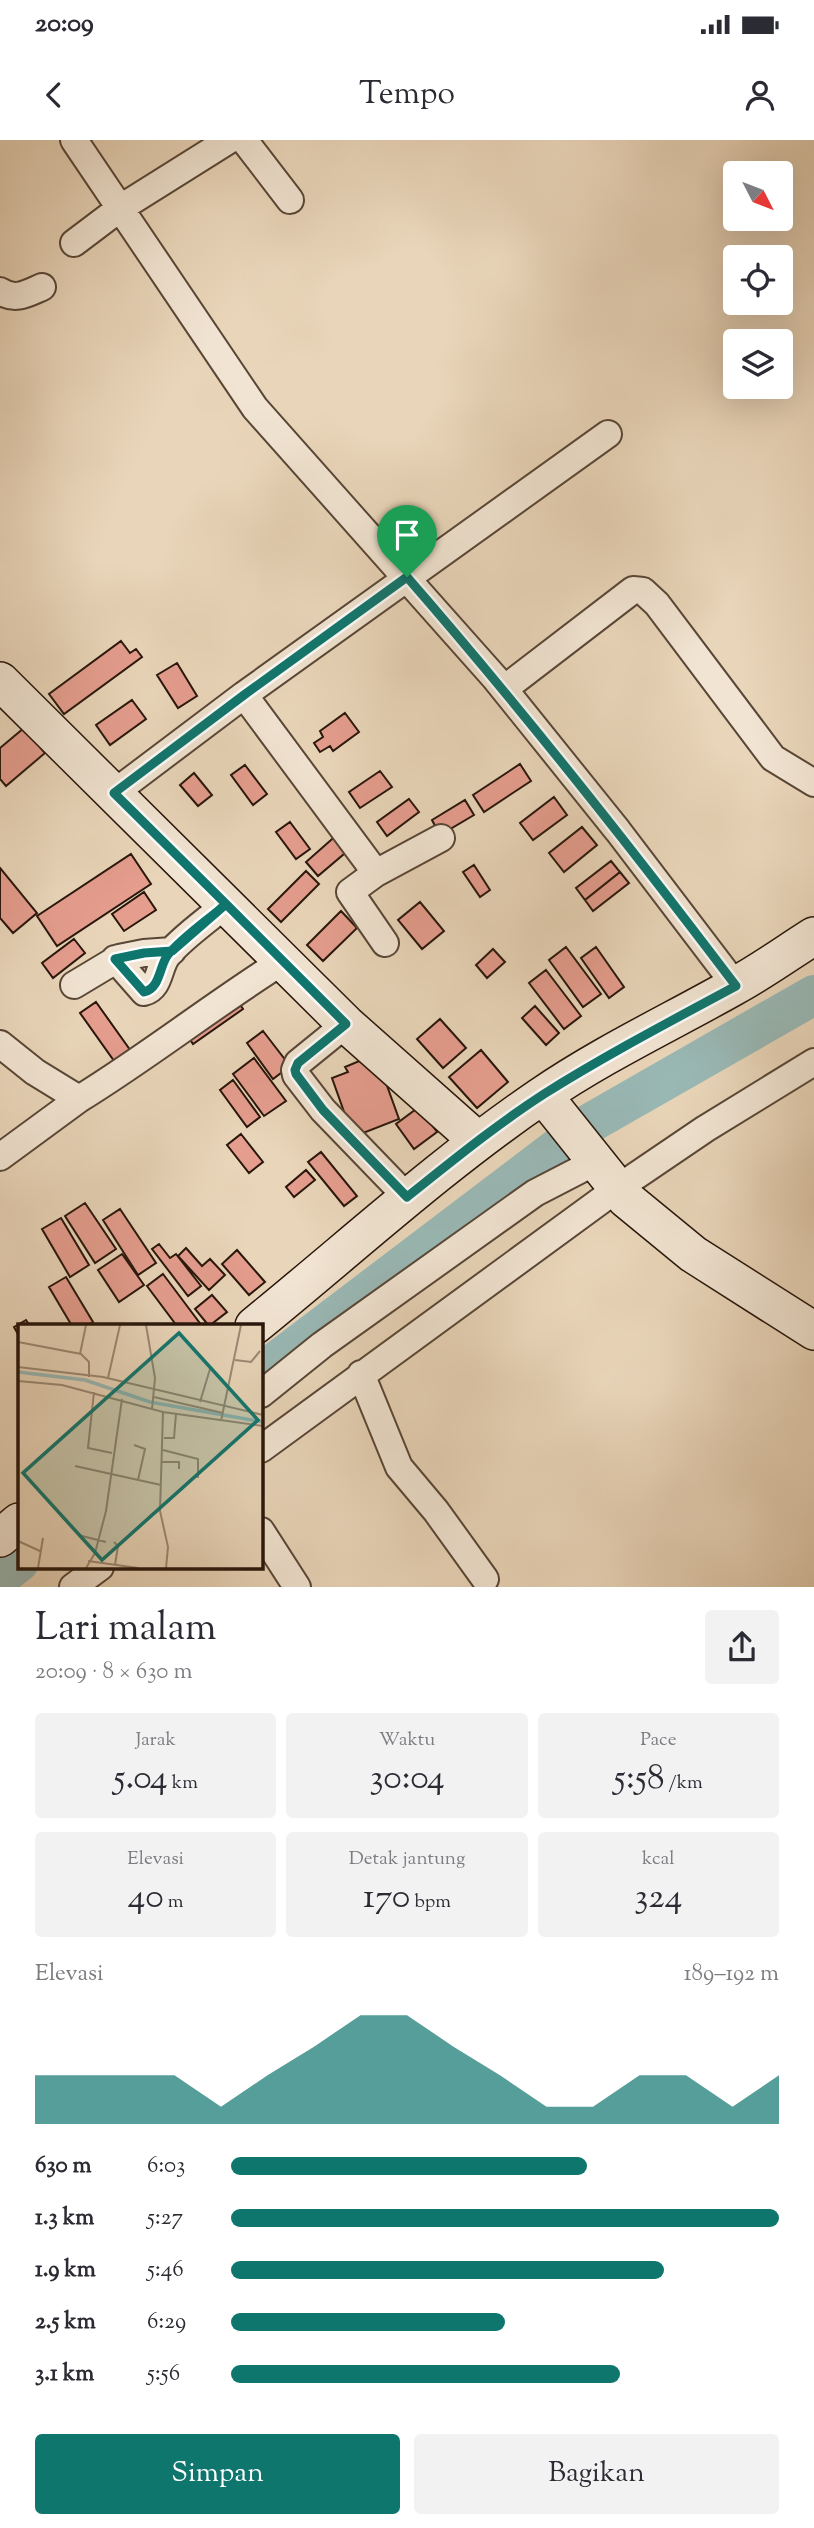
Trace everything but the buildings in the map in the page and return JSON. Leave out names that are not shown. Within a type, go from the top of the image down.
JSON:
[{"type":"street","points":[[74,140],[256,408],[504,689],[618,831],[736,986]]},
{"type":"street","points":[[74,243],[119,209],[229,140]]},
{"type":"street","points":[[244,140],[290,200]]},
{"type":"street","points":[[0,291],[11,297],[21,296],[41,287]]},
{"type":"street","points":[[120,789],[244,695],[608,434]]},
{"type":"street","points":[[504,689],[633,590],[643,591],[657,604],[773,758],[814,783]]},
{"type":"street","points":[[0,681],[120,789],[226,904],[346,1024],[478,1141]]},
{"type":"street","points":[[244,695],[376,873]]},
{"type":"street","points":[[385,943],[351,895],[351,890],[376,873],[441,838]]},
{"type":"street","points":[[115,959],[144,992],[155,986],[163,963],[172,951],[226,904]]},
{"type":"street","points":[[256,1324],[407,1197],[478,1141],[543,1095],[657,1028],[736,986],[814,936]]},
{"type":"street","points":[[75,985],[115,959],[172,951]]},
{"type":"street","points":[[0,1157],[79,1099],[122,1073],[186,1025],[283,961]]},
{"type":"street","points":[[346,1024],[298,1063],[296,1074],[323,1110],[407,1197]]},
{"type":"street","points":[[0,1044],[35,1072],[79,1099]]},
{"type":"street","points":[[262,1393],[322,1345],[535,1193],[599,1175],[716,1122],[814,1062]]},
{"type":"street","points":[[543,1095],[599,1175],[626,1199],[693,1254],[814,1332]]},
{"type":"street","points":[[262,1448],[361,1374],[448,1315],[599,1175]]},
{"type":"street","points":[[361,1374],[399,1467],[436,1511],[485,1580]]},
{"type":"street","points":[[0,1538],[18,1523]]},
{"type":"street","points":[[262,1533],[298,1587]]},
{"type":"street","points":[[73,1587],[97,1569]]},
{"type":"waterway","points":[[262,1372],[592,1122],[814,995]]},
{"type":"waterway","points":[[0,1577],[18,1563]]},
{"type":"route","points":[[407,577],[114,793],[226,904],[172,951],[115,959],[141,990],[149,991],[155,986],[163,963],[172,951],[226,904],[346,1024],[298,1063],[295,1067],[296,1074],[323,1110],[407,1197],[478,1141],[543,1095],[657,1028],[736,986],[561,760],[495,678],[407,577]]}]
